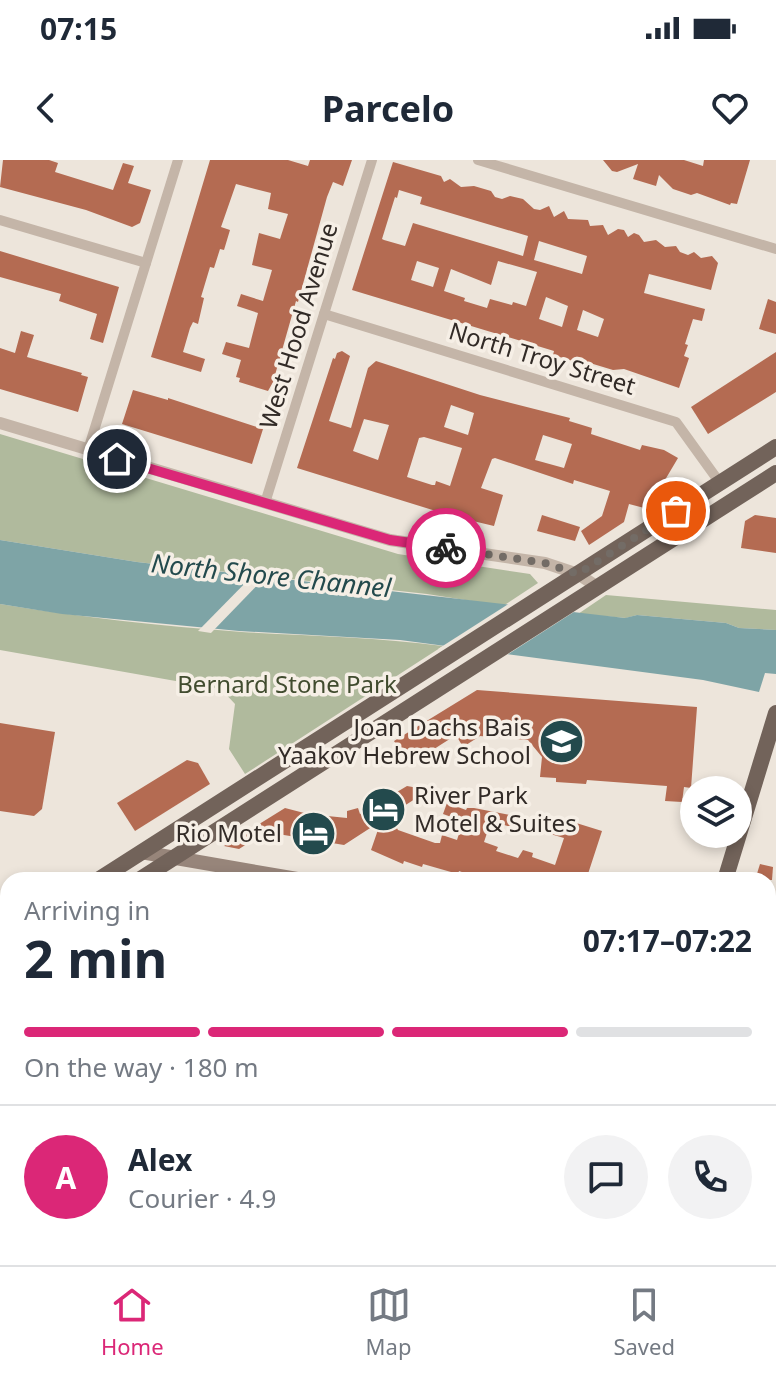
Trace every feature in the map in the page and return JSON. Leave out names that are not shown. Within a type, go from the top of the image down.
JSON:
[{"type":"main road","points":[[110,872],[776,447]]},
{"type":"main road","points":[[151,872],[776,473]]},
{"type":"main road","points":[[727,872],[776,713]]},
{"type":"main road","points":[[141,852],[255,872]]},
{"type":"street","points":[[88,450],[178,160]]},
{"type":"street","name":"West Hood Avenue","points":[[265,503],[372,160]]},
{"type":"street","points":[[478,160],[776,249]]},
{"type":"street","points":[[0,220],[146,263]]},
{"type":"street","name":"North Troy Street","points":[[324,314],[676,422],[720,483]]},
{"type":"street","points":[[0,423],[390,540],[545,563],[578,574],[599,588]]},
{"type":"green space","points":[[0,434],[398,554],[530,574],[538,583],[503,606],[427,594],[137,562],[0,540]]},
{"type":"green space","points":[[606,595],[776,610],[776,630],[637,615],[626,618],[578,614]]},
{"type":"green space","name":"Bernard Stone Park","points":[[0,604],[181,627],[443,646],[245,774],[229,749],[235,704],[221,689],[0,650]]},
{"type":"water","points":[[0,540],[137,562],[625,618],[637,615],[776,630],[776,674],[765,673],[759,692],[703,680],[400,640],[239,631],[62,614],[0,604]]},
{"type":"pier","points":[[256,572],[269,573],[211,633],[198,631]]},
{"type":"pier","points":[[510,603],[577,610],[502,658],[438,649]]},
{"type":"building","points":[[3,160],[49,160],[58,163],[55,172],[113,190],[123,163],[134,166],[128,183],[151,190],[140,223],[132,227],[86,210],[0,187]]},
{"type":"building","points":[[210,160],[288,160],[308,166],[310,160],[352,160],[343,186],[333,182],[327,197],[298,302],[268,391],[239,382],[240,378],[236,377],[241,360],[222,354],[226,342],[249,348],[258,313],[237,306],[241,294],[263,301],[272,270],[252,265],[259,233],[280,239],[288,214],[268,209],[271,193],[236,184],[221,227],[230,230],[224,250],[220,249],[214,268],[210,267],[201,297],[204,298],[198,324],[193,322],[183,352],[205,359],[201,372],[151,357]]},
{"type":"building","points":[[603,160],[684,160],[703,166],[704,160],[750,160],[737,204],[730,205],[697,193],[691,195],[673,189],[659,175],[656,186],[633,179],[638,164],[617,172],[612,171]]},
{"type":"building","points":[[393,162],[441,176],[444,182],[450,179],[461,187],[474,186],[491,191],[495,197],[502,199],[510,196],[523,199],[534,209],[549,206],[554,217],[564,211],[568,219],[588,220],[590,226],[603,225],[608,235],[618,229],[624,230],[628,237],[634,233],[644,242],[656,240],[665,247],[676,246],[688,255],[694,252],[701,258],[712,256],[718,263],[711,290],[649,274],[644,293],[705,309],[702,321],[693,319],[685,344],[688,345],[684,356],[689,358],[679,388],[624,369],[613,370],[580,360],[579,363],[553,355],[554,351],[352,290]],"holes":[[[399,190],[422,197],[420,204],[528,236],[523,256],[413,223],[405,246],[384,240]],[[539,241],[587,256],[582,274],[534,260]],[[417,261],[439,268],[433,287],[411,280]],[[498,261],[537,272],[526,306],[490,299],[487,308],[444,291],[451,269],[491,285]],[[546,297],[568,306],[562,327],[539,319]],[[583,310],[604,319],[598,337],[577,330]]]},
{"type":"building","points":[[0,251],[119,287],[103,343],[90,339],[97,314],[59,301],[61,294],[0,277]]},
{"type":"building","points":[[768,299],[776,302],[776,334],[759,329]]},
{"type":"building","points":[[21,331],[34,335],[27,357],[88,377],[78,412],[0,389],[0,348],[15,353]]},
{"type":"building","points":[[342,351],[350,356],[329,421],[351,428],[368,368],[376,361],[480,395],[570,418],[569,421],[592,428],[591,434],[640,450],[642,445],[664,450],[678,458],[662,485],[669,495],[648,509],[629,504],[624,522],[589,545],[581,531],[602,516],[610,491],[574,480],[573,484],[495,458],[481,488],[503,495],[494,526],[297,468],[337,353]],"holes":[[[451,405],[474,413],[468,435],[444,427]],[[364,419],[389,425],[378,460],[353,451]],[[543,435],[572,444],[564,468],[535,460]],[[419,438],[462,448],[450,486],[436,481],[432,485],[407,477]]]},
{"type":"building","points":[[776,352],[776,392],[708,434],[691,407]]},
{"type":"building","points":[[133,390],[263,429],[252,464],[122,424]]},
{"type":"building","points":[[542,515],[580,527],[575,541],[537,531]]},
{"type":"building","points":[[755,515],[776,518],[776,553],[741,548],[745,521]]},
{"type":"building","points":[[477,690],[697,707],[692,776],[680,776],[680,802],[665,801],[667,786],[587,780],[586,784],[556,782],[556,778],[540,777],[542,757],[528,740],[480,736],[463,747],[456,735],[409,765],[394,741]]},
{"type":"building","points":[[0,723],[55,732],[42,809],[34,816],[0,811]]},
{"type":"building","points":[[187,760],[198,763],[210,784],[135,831],[117,803]]},
{"type":"building","points":[[407,786],[429,790],[390,815],[398,830],[435,843],[440,843],[442,835],[457,840],[463,821],[443,814],[447,803],[466,810],[474,808],[521,817],[518,829],[491,821],[484,842],[498,847],[496,851],[518,858],[523,850],[533,853],[532,857],[555,865],[564,838],[537,830],[538,817],[572,827],[573,822],[602,831],[589,872],[451,872],[423,864],[422,867],[404,861],[403,864],[371,850],[381,821],[344,845],[266,832],[239,849],[224,846],[285,808],[347,818],[347,811],[358,808],[360,814]]},
{"type":"building","points":[[760,864],[773,867],[773,872],[758,872]]},
{"type":"way so far","points":[[446,548],[545,563],[578,574],[676,511]]},
{"type":"place","name":"Joan Dachs Bais Yaakov Hebrew School","points":[[562,742]]},
{"type":"place","name":"River Park Motel & Suites","points":[[383,810]]},
{"type":"place","name":"Rio Motel","points":[[313,834]]},
{"type":"route","points":[[117,459],[390,540],[446,548]]},
{"type":"water label","name":"North Shore Channel","points":[[271,576]]}]
